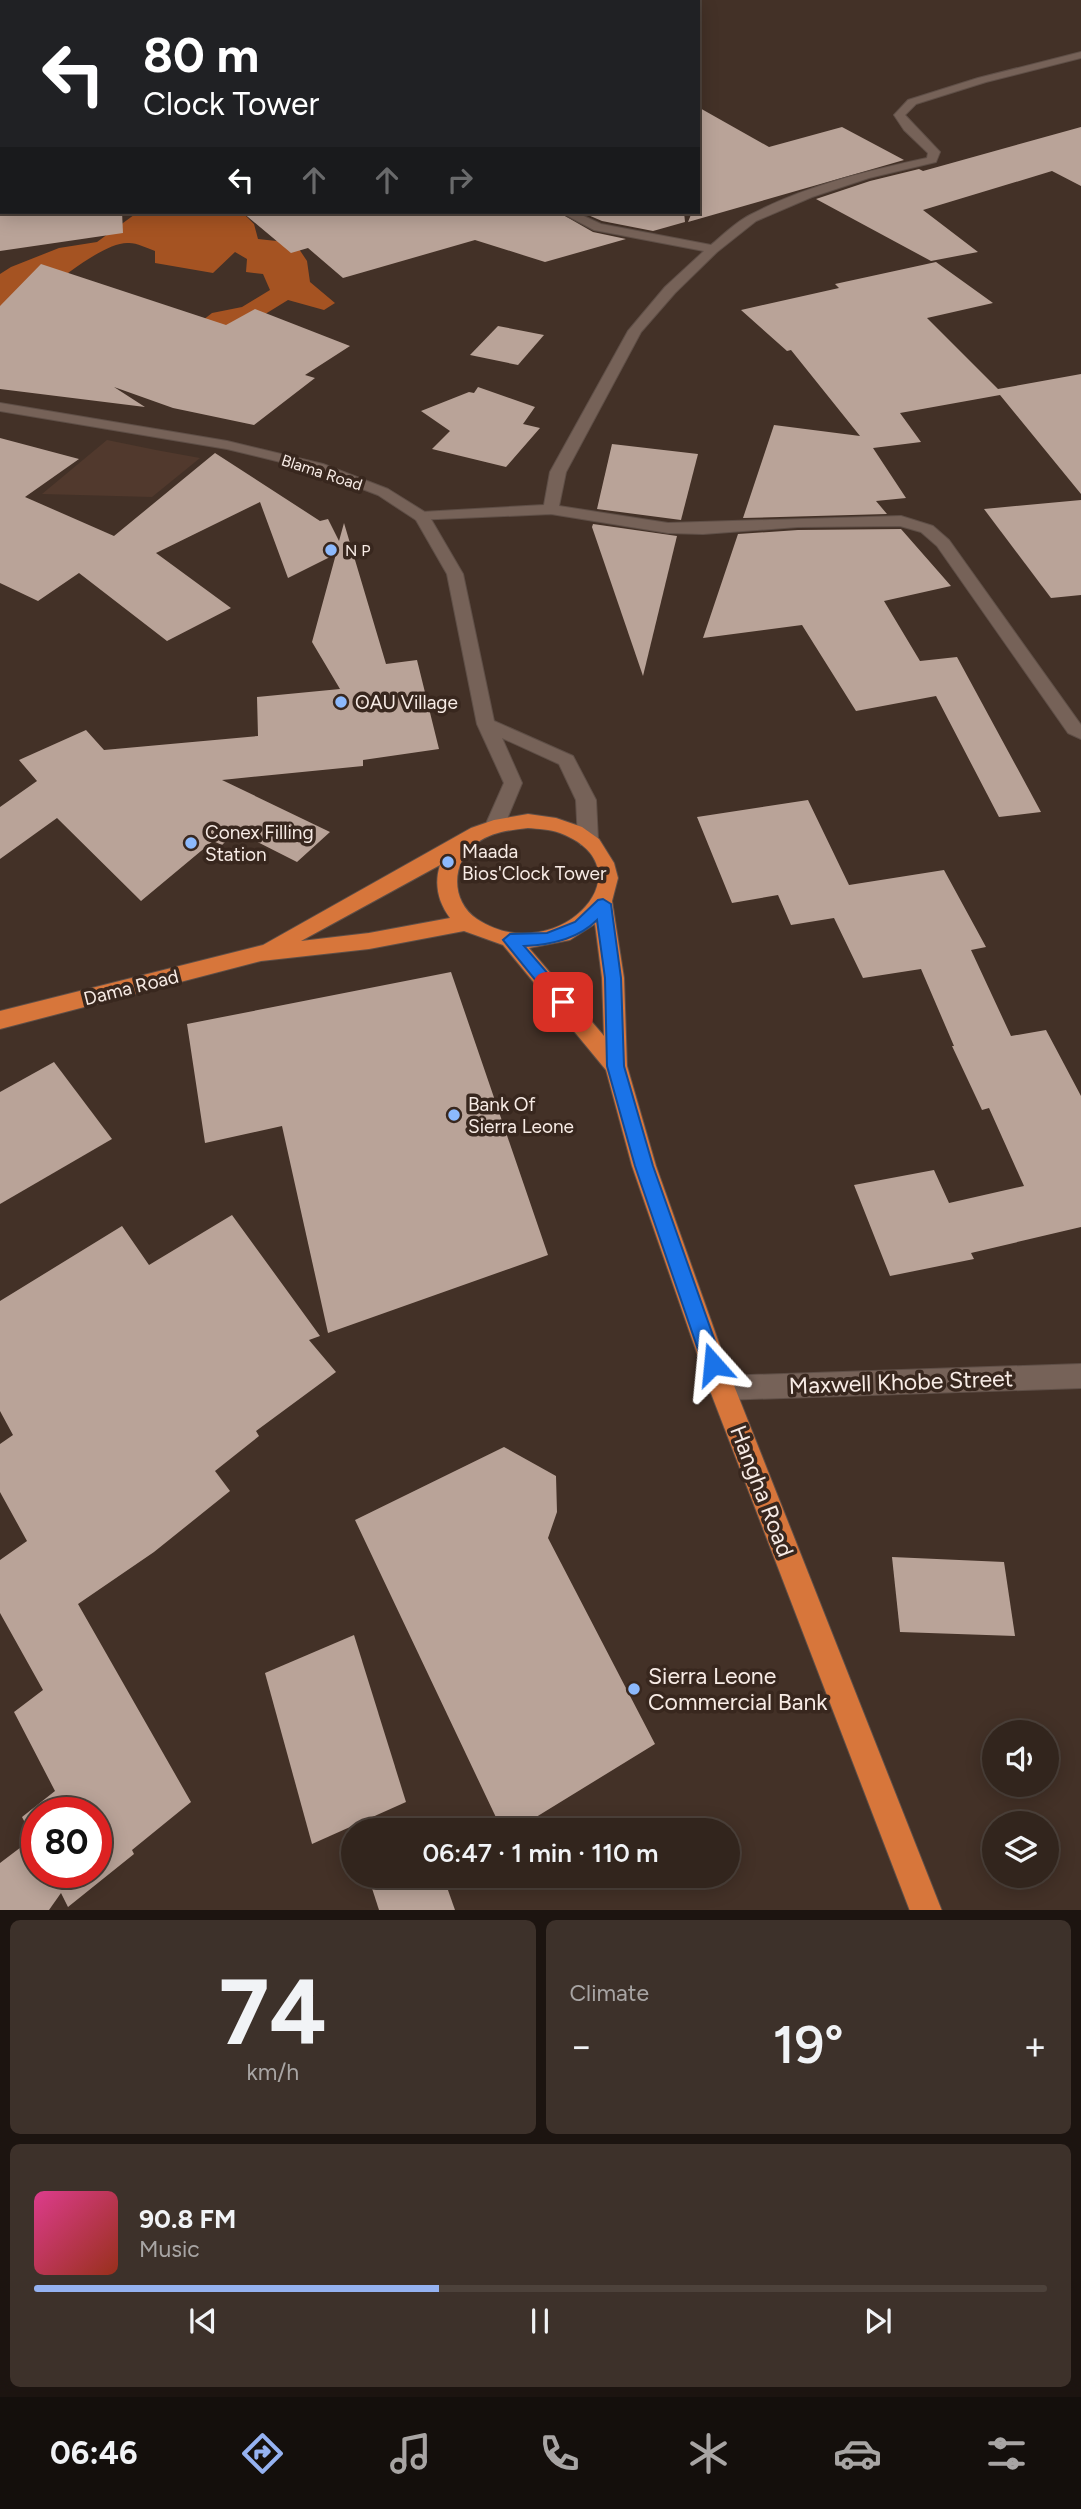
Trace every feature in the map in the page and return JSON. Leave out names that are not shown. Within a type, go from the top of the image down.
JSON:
[{"type":"highway","points":[[261,953],[495,826],[528,821],[561,826],[588,840],[604,858],[610,878],[603,904],[581,926],[548,939],[510,940],[486,934],[466,923],[447,897],[446,868],[464,843]]},
{"type":"highway","name":"Hangha Road","points":[[603,904],[613,978],[616,1066],[644,1166],[722,1388],[926,1910]]},
{"type":"highway","points":[[261,953],[369,941],[466,923]]},
{"type":"highway","name":"Hangha Road","points":[[510,940],[616,1066]]},
{"type":"highway","name":"Dama Road","points":[[0,1020],[261,953]]},
{"type":"street","points":[[551,509],[558,472],[635,331],[670,290],[713,249],[751,218],[808,194],[866,175],[932,160],[934,152],[908,128],[899,115],[912,102],[982,80],[1081,55]]},
{"type":"street","points":[[570,214],[598,227],[713,249]]},
{"type":"street","name":"Blama Road","points":[[0,407],[227,445],[318,467],[383,492],[422,517],[455,574],[486,723],[513,783],[495,826]]},
{"type":"street","points":[[422,517],[551,509],[668,528],[901,521],[927,529],[943,543],[1074,729],[1081,733]]},
{"type":"street","points":[[486,723],[566,760],[586,800],[588,840]]},
{"type":"street","name":"Maxwell Khobe Street","points":[[722,1388],[1081,1376]]},
{"type":"shaded area","points":[[135,214],[244,214],[254,224],[258,239],[295,243],[307,261],[310,282],[335,303],[324,310],[288,300],[262,316],[267,337],[198,324],[212,313],[242,307],[270,290],[263,274],[246,272],[247,259],[235,252],[213,273],[155,263],[155,251],[129,243],[100,252],[81,264],[0,329],[0,274],[59,248],[97,242]]},
{"type":"shaded area","points":[[107,440],[200,458],[152,497],[42,494]]},
{"type":"building","points":[[700,108],[769,147],[842,127],[904,160],[688,222],[691,214],[700,214]]},
{"type":"building","points":[[1081,127],[1081,186],[1052,171],[923,210],[978,252],[931,261],[816,199],[870,181],[919,169],[923,171]]},
{"type":"building","points":[[0,214],[122,214],[123,233],[0,251]]},
{"type":"building","points":[[244,214],[562,214],[593,232],[626,239],[545,262],[475,240],[343,278],[308,248],[291,253]]},
{"type":"building","points":[[586,214],[684,214],[685,222],[653,231],[602,221]]},
{"type":"building","points":[[936,262],[993,303],[927,318],[998,389],[1081,374],[1081,494],[1000,395],[900,413],[921,442],[873,448],[906,498],[876,501],[887,514],[743,518],[774,425],[860,436],[791,350],[787,351],[741,310],[839,288],[835,284]]},
{"type":"building","points":[[41,264],[226,325],[255,309],[350,346],[305,375],[315,378],[254,425],[173,408],[114,387],[145,407],[0,389],[0,306]]},
{"type":"building","points":[[498,326],[544,335],[518,365],[470,355]]},
{"type":"building","points":[[478,387],[535,407],[523,424],[540,428],[506,467],[432,449],[450,431],[421,411],[469,392],[474,393]]},
{"type":"building","points":[[0,438],[79,459],[25,497],[114,536],[215,453],[320,521],[328,519],[339,541],[344,523],[386,664],[417,660],[439,749],[363,760],[363,766],[222,780],[330,832],[297,862],[236,831],[222,845],[213,841],[141,901],[57,818],[0,859],[0,807],[37,781],[19,760],[86,730],[104,750],[258,736],[257,697],[340,689],[312,642],[336,554],[288,578],[260,502],[156,553],[231,608],[167,641],[79,573],[38,601],[0,583]]},
{"type":"building","points":[[612,444],[698,454],[681,520],[597,509]]},
{"type":"building","points":[[1081,500],[1081,595],[1051,598],[984,509]]},
{"type":"building","points":[[593,524],[677,536],[643,676],[592,527]]},
{"type":"building","points":[[901,529],[951,586],[884,601],[920,661],[957,657],[1041,812],[999,817],[936,696],[856,711],[802,625],[703,638],[738,534],[798,530]]},
{"type":"building","points":[[808,800],[849,885],[944,870],[986,947],[971,950],[1011,1036],[1046,1030],[1081,1096],[1081,1227],[971,1253],[974,1259],[890,1276],[854,1185],[934,1170],[949,1203],[1024,1186],[989,1108],[982,1110],[952,1046],[921,969],[863,978],[834,918],[791,925],[778,895],[732,903],[697,817]]},
{"type":"building","points":[[451,972],[548,1255],[328,1333],[282,1126],[205,1143],[187,1024]]},
{"type":"building","points":[[54,1062],[112,1139],[0,1204],[0,1092]]},
{"type":"building","points":[[232,1215],[320,1336],[309,1340],[336,1372],[256,1431],[259,1436],[215,1471],[230,1491],[154,1552],[78,1604],[191,1802],[132,1850],[134,1854],[112,1872],[112,1797],[47,1797],[55,1791],[14,1712],[43,1690],[0,1613],[0,1560],[27,1541],[0,1492],[0,1444],[13,1435],[0,1411],[0,1301],[122,1226],[149,1265]]},
{"type":"building","points":[[504,1447],[556,1476],[557,1512],[548,1538],[655,1744],[535,1818],[496,1818],[355,1520]]},
{"type":"building","points":[[892,1557],[1004,1562],[1015,1636],[900,1632]]},
{"type":"building","points":[[354,1635],[406,1802],[370,1818],[341,1818],[341,1831],[312,1844],[265,1673]]},
{"type":"building","points":[[21,1847],[21,1888],[92,1888],[68,1907],[61,1893],[49,1910],[0,1910],[0,1863]]},
{"type":"building","points":[[372,1888],[447,1888],[455,1910],[379,1910]]},
{"type":"place","name":"N P","points":[[331,550]]},
{"type":"place","name":"OAU Village","points":[[341,702]]},
{"type":"place","name":"Conex Filling Station","points":[[191,843]]},
{"type":"place","name":"Maada Bios'Clock Tower","points":[[448,862]]},
{"type":"place","name":"Bank Of Sierra Leone","points":[[454,1115]]},
{"type":"place","name":"Sierra Leone Commercial Bank","points":[[634,1689]]},
{"type":"route","points":[[563,1002],[510,940],[548,939],[581,926],[603,904],[613,978],[616,1066],[644,1166],[713,1364]]}]
